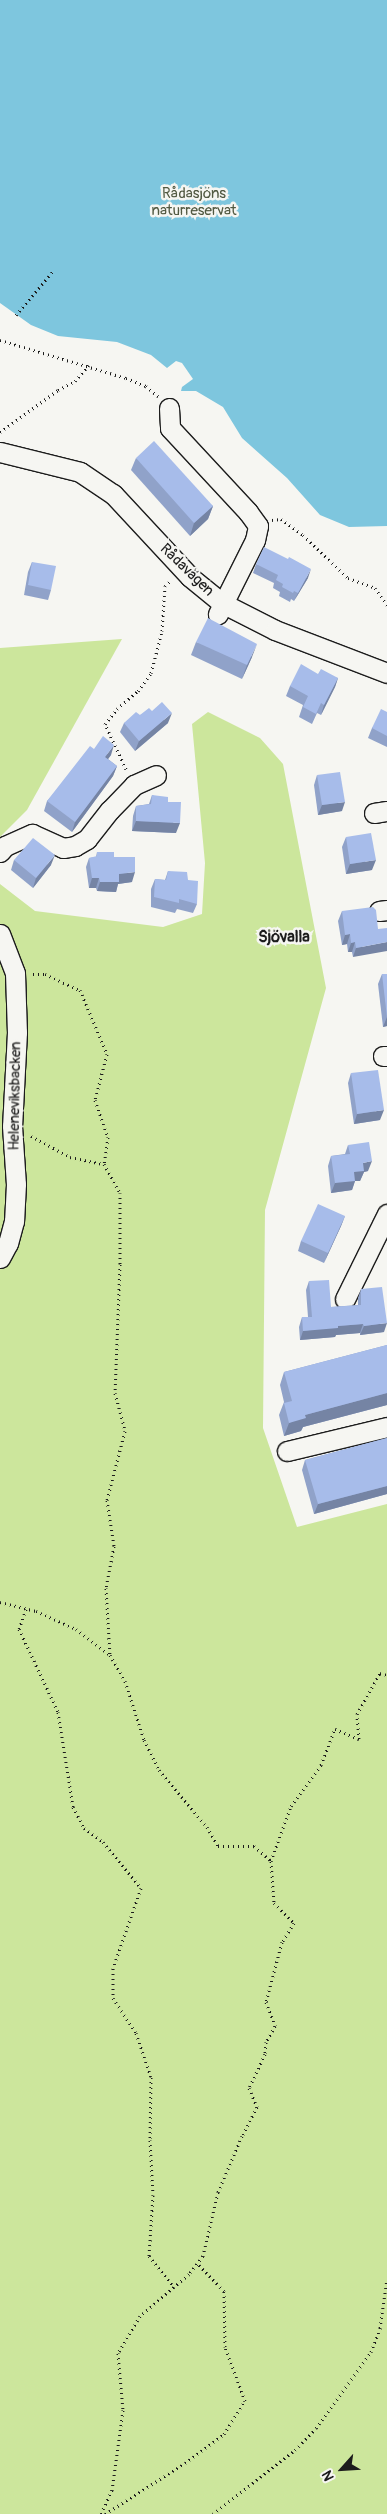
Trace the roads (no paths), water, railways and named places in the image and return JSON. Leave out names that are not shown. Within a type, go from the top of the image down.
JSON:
[{"type":"street","points":[[169,408],[170,428],[248,512],[258,526],[255,540],[220,609]]},
{"type":"street","name":"Rådavägen","points":[[0,452],[65,467],[96,482],[113,494],[220,609],[387,673]]},
{"type":"street","points":[[0,852],[5,846],[32,834],[63,848],[75,846],[87,839],[110,810],[134,785],[156,775]]},
{"type":"street","name":"Heleneviksbacken","points":[[0,934],[14,973],[17,1032],[12,1126],[16,1184],[14,1221],[8,1243],[0,1258]]},
{"type":"street","points":[[345,1299],[387,1214]]},
{"type":"street","points":[[287,1451],[387,1427]]},
{"type":"water","name":"Rådasjöns naturreservat","points":[[0,0],[387,0],[387,526],[349,527],[320,515],[287,478],[242,438],[223,407],[196,391],[181,391],[182,387],[193,379],[182,363],[176,361],[167,368],[151,355],[117,342],[58,336],[31,325],[0,303]]},
{"type":"district","name":"Sjövalla","points":[[284,937]]}]
